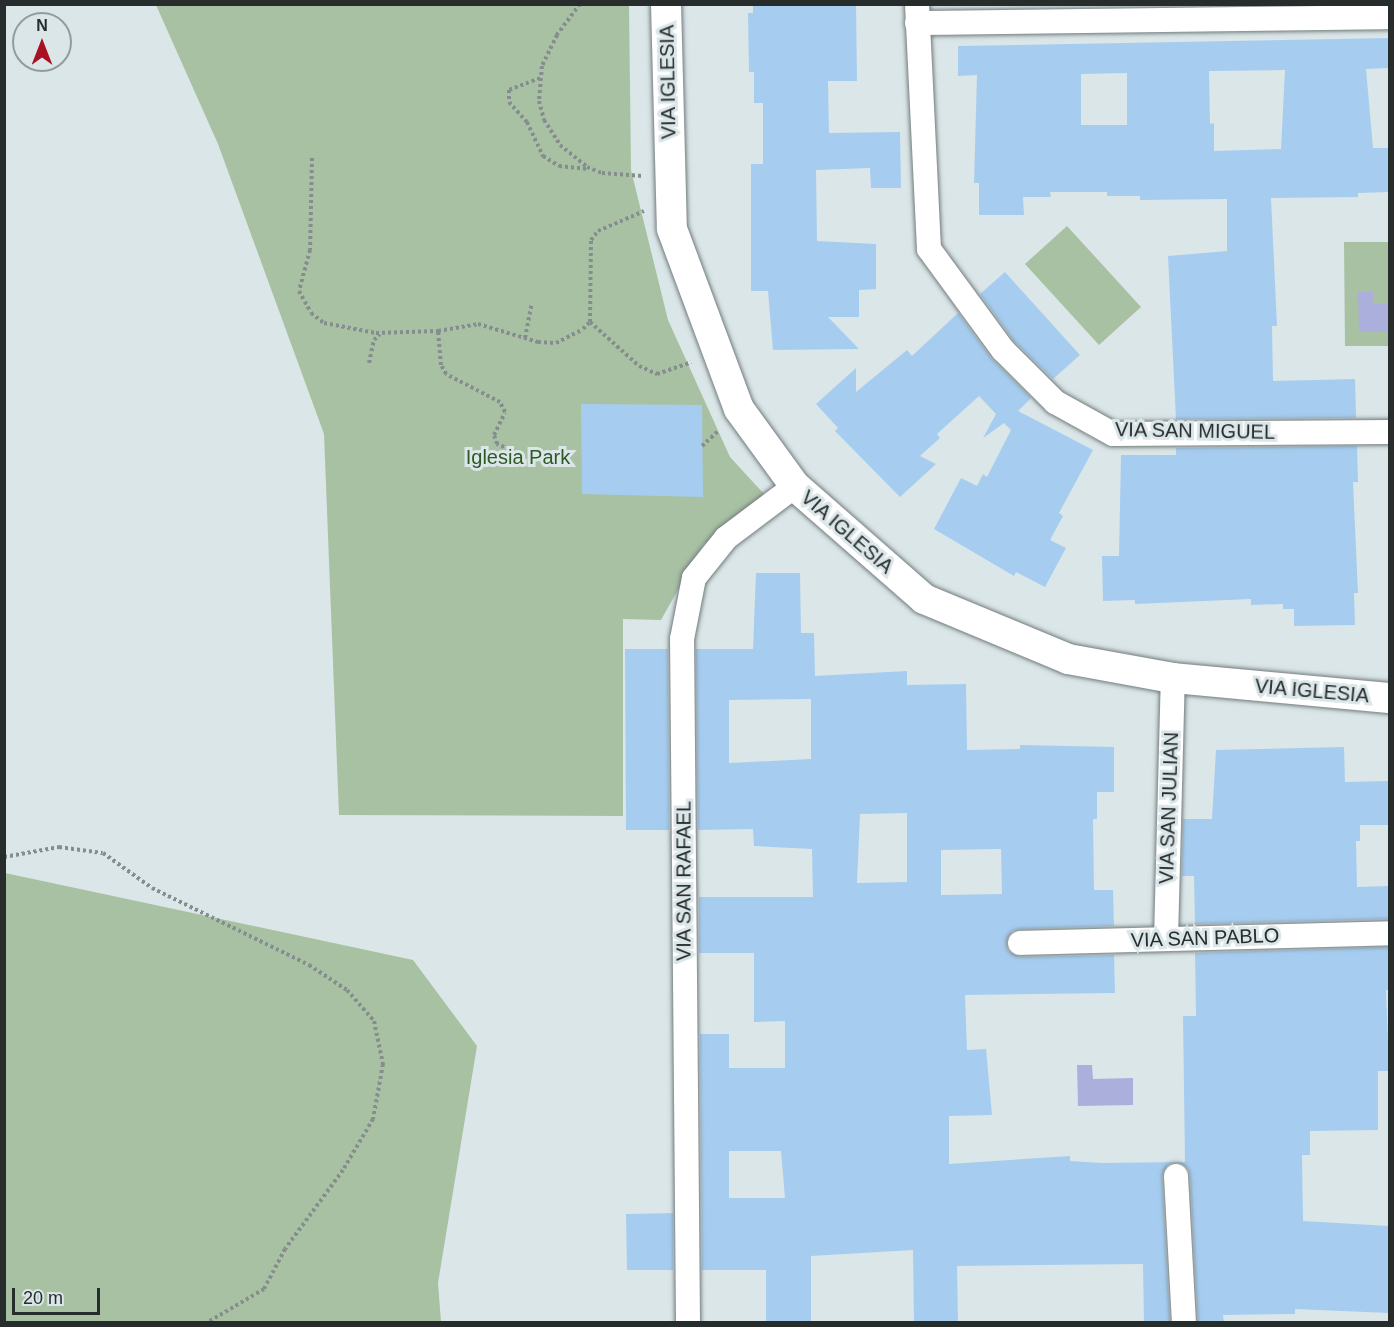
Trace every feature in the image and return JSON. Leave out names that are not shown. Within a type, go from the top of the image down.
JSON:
[{"type":"street","name":"VIA IGLESIA","points":[[666,4],[672,229],[740,409],[795,486],[924,599],[1068,659],[1173,678],[1389,698]]},
{"type":"street","points":[[917,14],[1389,17]]},
{"type":"street","name":"VIA SAN MIGUEL","points":[[917,14],[929,249],[1003,350],[1055,402],[1113,434],[1389,432]]},
{"type":"street","name":"VIA SAN RAFAEL","points":[[688,1323],[682,639],[694,578],[726,538],[795,486]]},
{"type":"street","name":"VIA SAN JULIAN","points":[[1166,939],[1173,678]]},
{"type":"street","name":"VIA SAN PABLO","points":[[1020,943],[1389,933]]},
{"type":"street","points":[[1176,1176],[1184,1323]]},
{"type":"path","points":[[579,4],[549,51],[540,78],[539,101],[550,133],[576,160],[595,170]]},
{"type":"path","points":[[540,78],[509,90],[509,102],[527,122],[543,156],[560,166],[595,170],[671,192]]},
{"type":"path","points":[[312,158],[310,250],[299,291],[311,313],[324,323],[380,333],[438,331],[478,324],[525,338],[556,343],[590,322]]},
{"type":"path","points":[[671,192],[594,234],[591,240],[590,322],[639,366],[657,374],[718,352]]},
{"type":"path","points":[[525,338],[531,306]]},
{"type":"path","points":[[438,331],[441,364],[446,374],[500,402],[504,419],[494,435],[497,444],[515,452]]},
{"type":"path","points":[[369,363],[374,340],[380,333]]},
{"type":"path","points":[[4,857],[59,847],[103,853],[152,888],[309,965],[347,990],[374,1021],[383,1064],[373,1119],[343,1170],[285,1249],[264,1289],[208,1323]]},
{"type":"green space","name":"Iglesia Park","points":[[156,5],[629,5],[631,170],[668,320],[730,457],[765,495],[703,545],[661,620],[623,619],[623,816],[339,815],[324,434],[218,144]]},
{"type":"green space","points":[[1067,226],[1141,307],[1099,345],[1025,264]]},
{"type":"green space","points":[[1344,242],[1389,242],[1389,346],[1345,346]]},
{"type":"green space","points":[[5,873],[413,960],[477,1046],[438,1283],[441,1322],[5,1322]]},
{"type":"water","points":[[1358,292],[1373,292],[1374,304],[1389,303],[1389,332],[1359,332]]},
{"type":"water","points":[[1077,1065],[1092,1065],[1093,1079],[1133,1078],[1133,1105],[1078,1106]]},
{"type":"building","points":[[753,4],[856,4],[857,81],[828,81],[829,133],[900,132],[901,188],[871,188],[870,168],[816,170],[817,241],[876,244],[876,289],[859,290],[859,317],[828,317],[859,349],[773,350],[768,291],[751,291],[751,164],[763,164],[763,103],[754,103],[754,72],[749,72],[748,13],[753,13]]},
{"type":"building","points":[[1389,38],[1389,68],[1366,69],[1373,148],[1389,148],[1389,192],[1358,193],[1358,197],[1271,198],[1277,326],[1272,326],[1273,381],[1355,379],[1356,418],[1176,419],[1168,256],[1227,251],[1227,199],[1140,200],[1140,196],[1107,196],[1107,192],[1050,192],[1051,197],[1023,197],[1024,215],[979,215],[979,183],[974,183],[977,75],[958,76],[958,46]],"holes":[[[1285,70],[1281,149],[1214,151],[1214,123],[1210,124],[1209,71]],[[1127,73],[1127,125],[1081,125],[1081,74]]]},
{"type":"building","points":[[1005,272],[1080,355],[1053,379],[1014,341],[980,294]]},
{"type":"building","points":[[958,313],[992,359],[1031,398],[1018,411],[1093,450],[1059,513],[1063,516],[1050,540],[1066,548],[1045,587],[1016,572],[1014,576],[934,529],[961,478],[977,486],[983,474],[987,477],[1011,430],[1004,423],[983,438],[996,414],[979,396],[937,434],[940,438],[920,456],[936,464],[900,497],[835,431],[838,428],[816,404],[856,368],[856,392],[907,350],[912,356]]},
{"type":"building","points":[[581,404],[702,405],[703,497],[582,494]]},
{"type":"building","points":[[1357,446],[1358,482],[1353,482],[1358,593],[1354,593],[1355,625],[1294,626],[1294,609],[1283,609],[1283,604],[1251,605],[1251,599],[1135,604],[1135,600],[1103,601],[1102,556],[1119,556],[1121,455],[1176,455],[1176,448]]},
{"type":"building","points":[[756,573],[800,573],[801,633],[814,633],[815,676],[907,671],[907,685],[966,684],[967,750],[1020,749],[1020,745],[1114,747],[1114,792],[1097,792],[1097,819],[1093,819],[1094,890],[1113,890],[1114,926],[1020,929],[1012,931],[1006,943],[1008,951],[1020,957],[1114,955],[1115,993],[965,995],[967,1050],[986,1049],[992,1115],[949,1116],[949,1164],[1070,1156],[1070,1161],[1101,1163],[1176,1162],[1168,1164],[1162,1177],[1170,1323],[1144,1323],[1143,1264],[957,1266],[958,1323],[914,1323],[913,1250],[811,1256],[811,1323],[766,1323],[766,1270],[702,1270],[700,1034],[729,1034],[729,1068],[785,1068],[785,1021],[754,1022],[754,953],[699,953],[699,897],[813,897],[812,849],[754,846],[753,829],[698,830],[696,649],[753,649]],"holes":[[[811,699],[811,759],[729,763],[729,700]],[[907,813],[907,882],[857,883],[860,814]],[[1001,849],[1002,894],[941,895],[941,850]],[[729,1151],[781,1151],[785,1198],[729,1198]]]},
{"type":"building","points":[[625,649],[668,649],[669,830],[626,830]]},
{"type":"building","points":[[1344,747],[1345,782],[1389,781],[1389,825],[1360,825],[1360,841],[1356,841],[1357,887],[1389,886],[1389,919],[1195,924],[1194,876],[1182,876],[1183,819],[1212,819],[1216,750]]},
{"type":"building","points":[[1389,947],[1389,990],[1386,990],[1389,1071],[1378,1071],[1378,1130],[1310,1131],[1310,1155],[1302,1155],[1303,1221],[1389,1226],[1389,1313],[1295,1309],[1295,1314],[1223,1315],[1224,1323],[1198,1323],[1188,1168],[1176,1162],[1185,1162],[1183,1016],[1196,1016],[1195,953]]},
{"type":"building","points":[[673,1213],[673,1270],[627,1270],[626,1214]]}]
